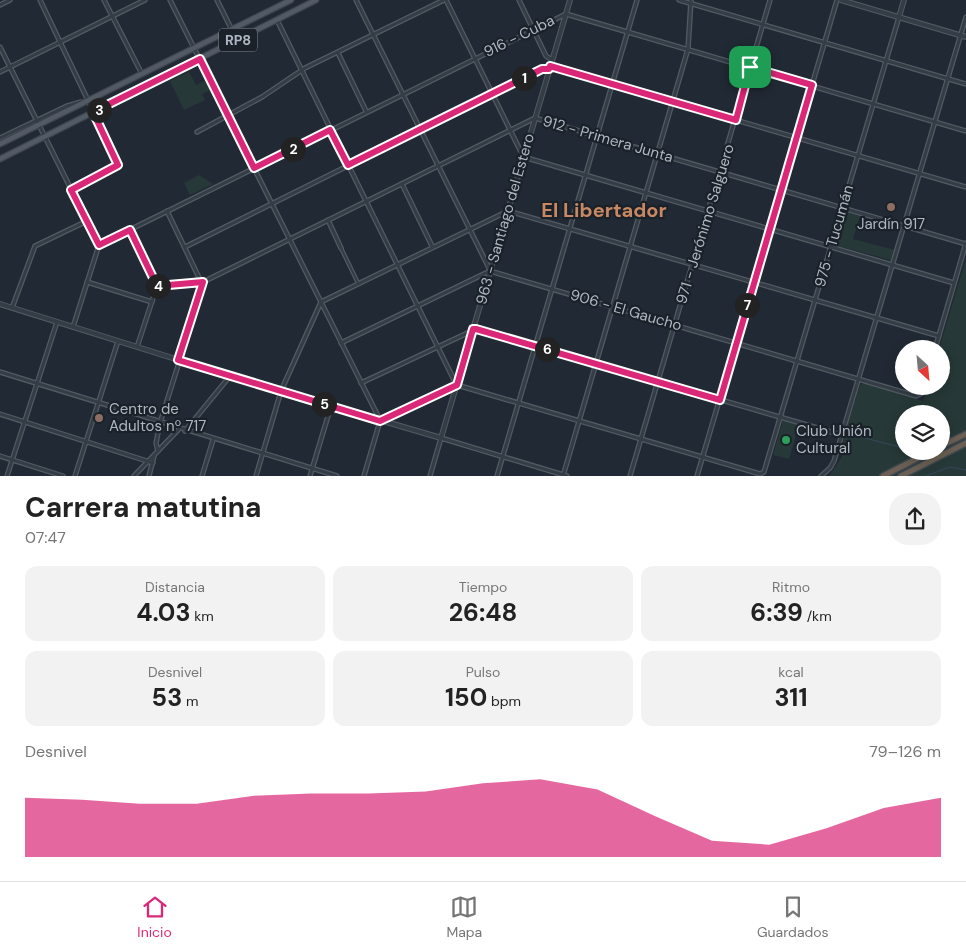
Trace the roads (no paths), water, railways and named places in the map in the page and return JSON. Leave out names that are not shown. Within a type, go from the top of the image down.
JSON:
[{"type":"highway","points":[[950,442],[966,434]]},
{"type":"highway","points":[[901,476],[966,443]]},
{"type":"highway","points":[[883,476],[914,460]]},
{"type":"main road","name":"RP8","points":[[0,144],[38,123],[89,100],[291,0]]},
{"type":"main road","name":"RP8","points":[[93,111],[316,0]]},
{"type":"main road","points":[[0,159],[93,111]]},
{"type":"street","points":[[0,5],[10,0]]},
{"type":"street","points":[[40,0],[89,100],[118,165],[71,190]]},
{"type":"street","points":[[104,0],[142,74]]},
{"type":"street","points":[[0,72],[145,0]]},
{"type":"street","points":[[170,0],[380,421],[364,476]]},
{"type":"street","points":[[217,0],[232,30]]},
{"type":"street","points":[[341,343],[490,271],[356,0]]},
{"type":"street","points":[[197,132],[262,97],[301,71],[445,0],[524,156],[586,176],[954,283]]},
{"type":"street","points":[[518,0],[546,56],[552,60]]},
{"type":"street","name":"963 - Santiago del Estero","points":[[441,438],[570,0]]},
{"type":"street","points":[[497,476],[637,0]]},
{"type":"street","points":[[679,0],[966,84]]},
{"type":"street","name":"971 - Jerónimo Salguero","points":[[630,476],[770,0]]},
{"type":"street","points":[[697,476],[837,0]]},
{"type":"street","points":[[841,0],[966,36]]},
{"type":"street","name":"975 - Tucumán","points":[[702,457],[760,474],[764,472],[904,0]]},
{"type":"street","points":[[0,304],[230,376],[565,476],[579,421],[674,102],[688,49],[691,2]]},
{"type":"street","name":"916 - Cuba","points":[[99,245],[566,14],[966,131]]},
{"type":"street","points":[[821,476],[833,464],[966,17]]},
{"type":"street","points":[[277,20],[457,385]]},
{"type":"street","points":[[0,47],[99,245],[73,327]]},
{"type":"street","points":[[338,53],[366,112]]},
{"type":"street","points":[[185,247],[542,69],[550,67],[612,83],[966,188]]},
{"type":"street","name":"912 - Primera Junta","points":[[157,286],[203,284],[535,118],[843,209],[966,243]]},
{"type":"street","points":[[0,138],[38,123]]},
{"type":"street","points":[[402,184],[432,246]]},
{"type":"street","points":[[158,451],[156,443],[160,423],[203,284],[167,211]]},
{"type":"street","points":[[256,476],[281,391],[321,302],[432,246],[508,211],[570,227],[939,336]]},
{"type":"street","points":[[328,220],[358,283]]},
{"type":"street","points":[[12,308],[34,246],[87,221]]},
{"type":"street","points":[[130,230],[157,286],[137,347]]},
{"type":"street","points":[[938,340],[966,243]]},
{"type":"street","name":"906 - El Gaucho","points":[[490,271],[895,389]]},
{"type":"street","points":[[87,282],[152,302]]},
{"type":"street","points":[[7,476],[57,322]]},
{"type":"street","points":[[361,383],[473,329],[842,435]]},
{"type":"street","points":[[75,476],[118,341]]},
{"type":"street","points":[[0,372],[213,440],[337,476]]},
{"type":"street","points":[[185,431],[230,376]]},
{"type":"street","points":[[380,421],[457,385],[702,457]]},
{"type":"street","points":[[310,476],[331,406]]},
{"type":"street","points":[[0,414],[153,463]]},
{"type":"street","points":[[134,476],[179,429]]},
{"type":"street","points":[[430,476],[441,438]]},
{"type":"street","points":[[202,476],[213,440]]},
{"type":"street","points":[[0,456],[63,476]]},
{"type":"street","points":[[149,476],[154,456]]},
{"type":"waterway","points":[[849,434],[895,446]]},
{"type":"waterway","points":[[926,476],[950,467],[966,470]]},
{"type":"place","name":"Jardín 917","points":[[891,207]]},
{"type":"place","name":"Centro de Adultos nº 717","points":[[99,418]]},
{"type":"place","name":"Club Unión Cultural","points":[[786,440]]},
{"type":"district","name":"El Libertador","points":[[604,210]]}]
